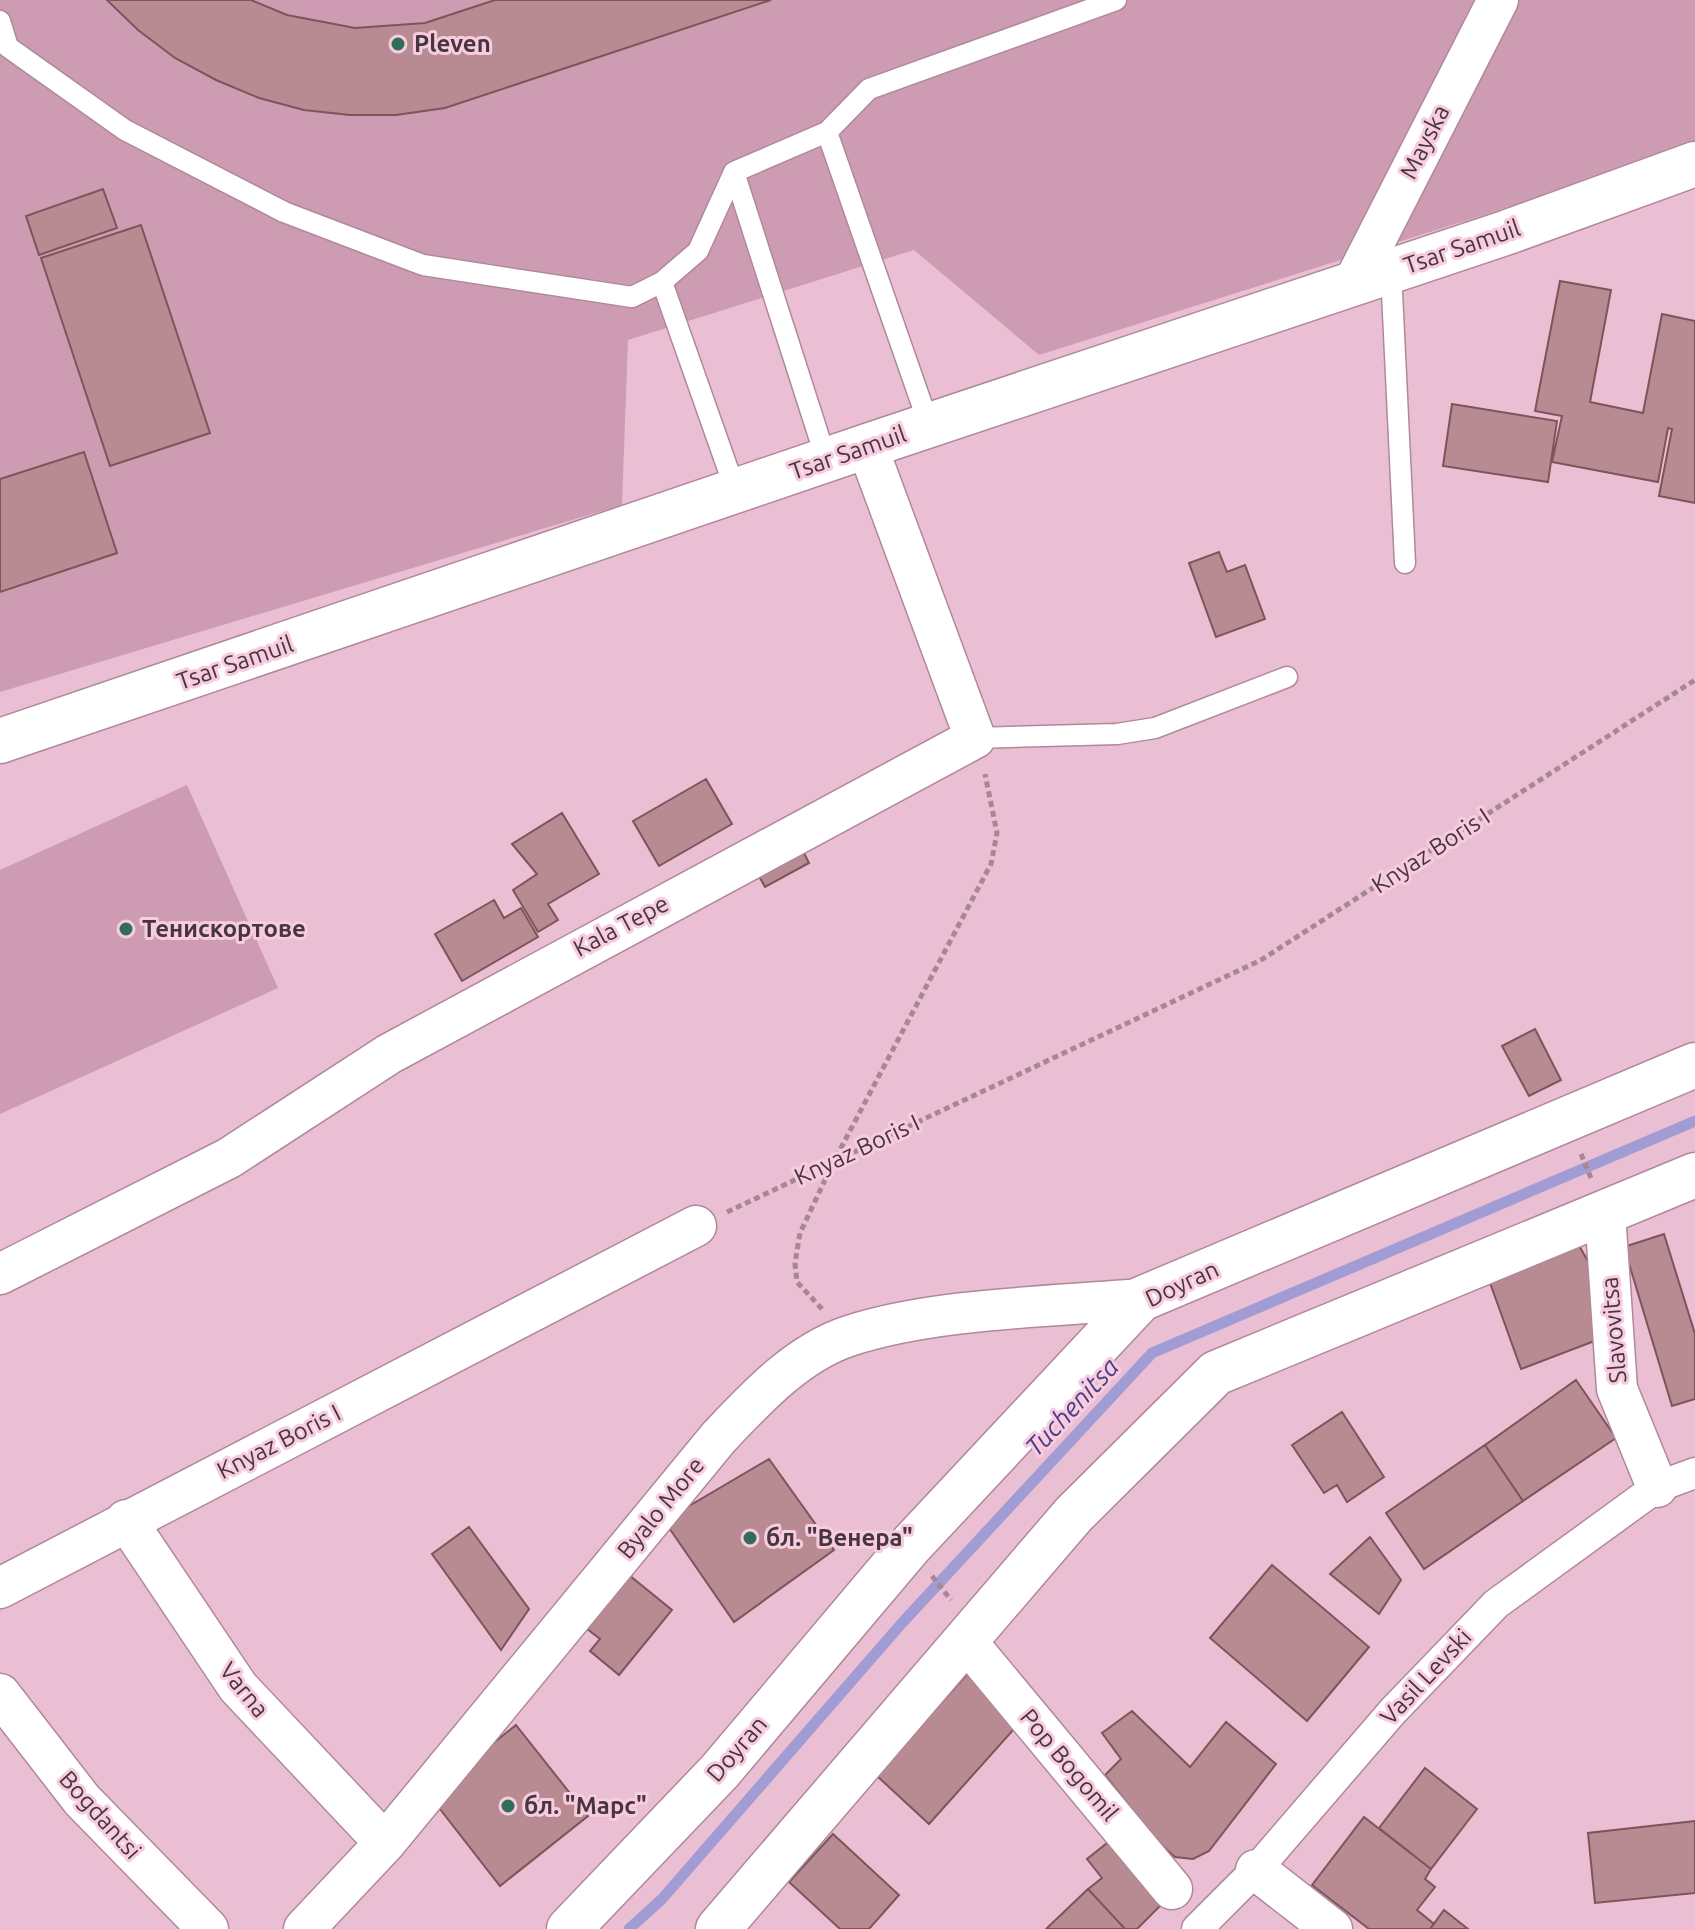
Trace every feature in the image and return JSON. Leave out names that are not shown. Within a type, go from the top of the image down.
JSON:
[{"type":"main road","name":"Tsar Samuil","points":[[0,741],[1372,278],[1695,164]]},
{"type":"main road","name":"Doyran","points":[[569,1929],[720,1771],[909,1547],[1141,1299],[1695,1065]]},
{"type":"main road","points":[[718,1929],[963,1625],[1216,1373],[1695,1175]]},
{"type":"street","name":"Mayska","points":[[1372,278],[1498,0]]},
{"type":"street","points":[[867,446],[975,738]]},
{"type":"street","name":"Kala Tepe","points":[[0,1274],[229,1158],[389,1054],[975,738]]},
{"type":"street","name":"Slavovitsa","points":[[1605,1213],[1617,1389],[1657,1487]]},
{"type":"street","name":"Knyaz Boris I","points":[[0,1588],[696,1226]]},
{"type":"street","name":"Byalo More","points":[[304,1929],[385,1843],[719,1437],[753,1401],[792,1367],[847,1336],[917,1321],[1141,1299]]},
{"type":"street","name":"Vasil Levski","points":[[1197,1929],[1256,1870],[1393,1711],[1496,1604],[1657,1487],[1695,1473]]},
{"type":"street","name":"Varna","points":[[126,1520],[238,1687],[385,1843]]},
{"type":"street","name":"Pop Bogomil","points":[[963,1625],[1172,1889]]},
{"type":"street","name":"Bogdantsi","points":[[0,1694],[82,1800],[208,1929]]},
{"type":"street","points":[[1256,1870],[1332,1929]]},
{"type":"lane","points":[[0,21],[4,54],[125,130],[284,212],[423,265],[632,297],[662,282],[698,251],[734,172],[827,132],[869,89],[1116,0]]},
{"type":"lane","points":[[827,132],[929,425]]},
{"type":"lane","points":[[734,172],[827,462]]},
{"type":"lane","points":[[1372,278],[1405,563]]},
{"type":"lane","points":[[662,282],[736,492]]},
{"type":"lane","points":[[975,738],[1117,734],[1155,728],[1287,677]]},
{"type":"path","name":"Knyaz Boris I","points":[[696,1226],[1261,960],[1695,680]]},
{"type":"path","points":[[797,1282],[795,1263],[800,1233],[834,1161],[991,864],[997,833],[975,738]]},
{"type":"path","points":[[1568,1119],[1605,1213]]},
{"type":"path","points":[[925,1567],[963,1625]]},
{"type":"shaded area","points":[[0,0],[1695,0],[1695,142],[1538,198],[1039,355],[914,250],[628,340],[622,505],[0,692]]},
{"type":"shaded area","name":"Тенискортове","points":[[187,785],[278,988],[0,1114],[0,870]]},
{"type":"building","name":"Pleven","points":[[107,0],[251,0],[287,15],[355,28],[425,23],[495,0],[771,0],[445,108],[396,115],[350,115],[304,110],[259,98],[216,80],[175,58],[138,30]]},
{"type":"building","points":[[103,189],[117,228],[39,255],[26,216]]},
{"type":"building","points":[[141,225],[210,433],[110,466],[41,258]]},
{"type":"building","points":[[1560,281],[1611,290],[1590,402],[1643,413],[1662,314],[1695,321],[1695,503],[1659,496],[1672,429],[1668,428],[1658,482],[1552,462],[1562,416],[1535,411]]},
{"type":"building","points":[[1452,404],[1557,421],[1548,482],[1443,466]]},
{"type":"building","points":[[84,452],[117,553],[0,592],[0,479]]},
{"type":"building","points":[[1219,552],[1227,572],[1245,565],[1265,619],[1216,637],[1189,563]]},
{"type":"building","points":[[706,779],[732,824],[659,866],[633,821]]},
{"type":"building","points":[[562,813],[599,874],[548,904],[558,920],[538,932],[513,890],[537,874],[512,844]]},
{"type":"building","points":[[800,845],[809,863],[765,887],[755,869]]},
{"type":"building","points":[[494,900],[504,918],[521,908],[538,937],[462,981],[435,934]]},
{"type":"building","points":[[1535,1029],[1561,1080],[1529,1096],[1502,1046]]},
{"type":"building","points":[[1664,1234],[1695,1334],[1695,1399],[1672,1406],[1624,1247]]},
{"type":"building","points":[[1576,1240],[1595,1274],[1597,1340],[1521,1369],[1489,1280]]},
{"type":"building","points":[[1576,1380],[1616,1438],[1523,1501],[1485,1445]]},
{"type":"building","points":[[1342,1412],[1384,1477],[1347,1502],[1337,1485],[1324,1493],[1292,1445]]},
{"type":"building","points":[[1485,1445],[1523,1501],[1424,1569],[1386,1513]]},
{"type":"building","name":"бл. \"Венера\"","points":[[769,1459],[834,1550],[734,1622],[667,1525],[684,1509]]},
{"type":"building","points":[[469,1527],[529,1609],[501,1650],[432,1554]]},
{"type":"building","points":[[1370,1537],[1401,1580],[1379,1614],[1330,1574]]},
{"type":"building","points":[[1272,1565],[1369,1647],[1307,1721],[1210,1638]]},
{"type":"building","points":[[629,1575],[672,1610],[619,1675],[590,1651],[600,1639],[586,1628]]},
{"type":"building","points":[[969,1672],[1022,1720],[929,1824],[876,1775]]},
{"type":"building","points":[[1132,1711],[1190,1767],[1226,1722],[1276,1764],[1209,1851],[1193,1859],[1175,1857],[1157,1841],[1105,1775],[1121,1759],[1102,1733]]},
{"type":"building","name":"бл. \"Марс\"","points":[[516,1725],[588,1816],[500,1886],[429,1795]]},
{"type":"building","points":[[1425,1768],[1477,1809],[1431,1869],[1379,1828]]},
{"type":"building","points":[[1364,1817],[1431,1869],[1425,1879],[1435,1887],[1417,1910],[1434,1924],[1430,1929],[1369,1929],[1312,1885]]},
{"type":"building","points":[[1695,1821],[1695,1893],[1595,1903],[1588,1833]]},
{"type":"building","points":[[833,1834],[899,1895],[869,1929],[840,1929],[789,1882]]},
{"type":"building","points":[[1116,1836],[1167,1899],[1137,1929],[1125,1929],[1088,1889],[1102,1878],[1087,1859]]},
{"type":"building","points":[[1088,1889],[1125,1929],[1046,1929]]},
{"type":"building","points":[[1444,1910],[1468,1929],[1430,1929]]},
{"type":"waterway","name":"Tuchenitsa","points":[[629,1929],[662,1899],[902,1623],[1152,1353],[1695,1121]]},
{"type":"place","name":"Pleven","points":[[398,44]]},
{"type":"place","name":"Тенискортове","points":[[126,929]]},
{"type":"place","name":"бл. \"Венера\"","points":[[750,1538]]},
{"type":"place","name":"бл. \"Марс\"","points":[[508,1806]]}]
